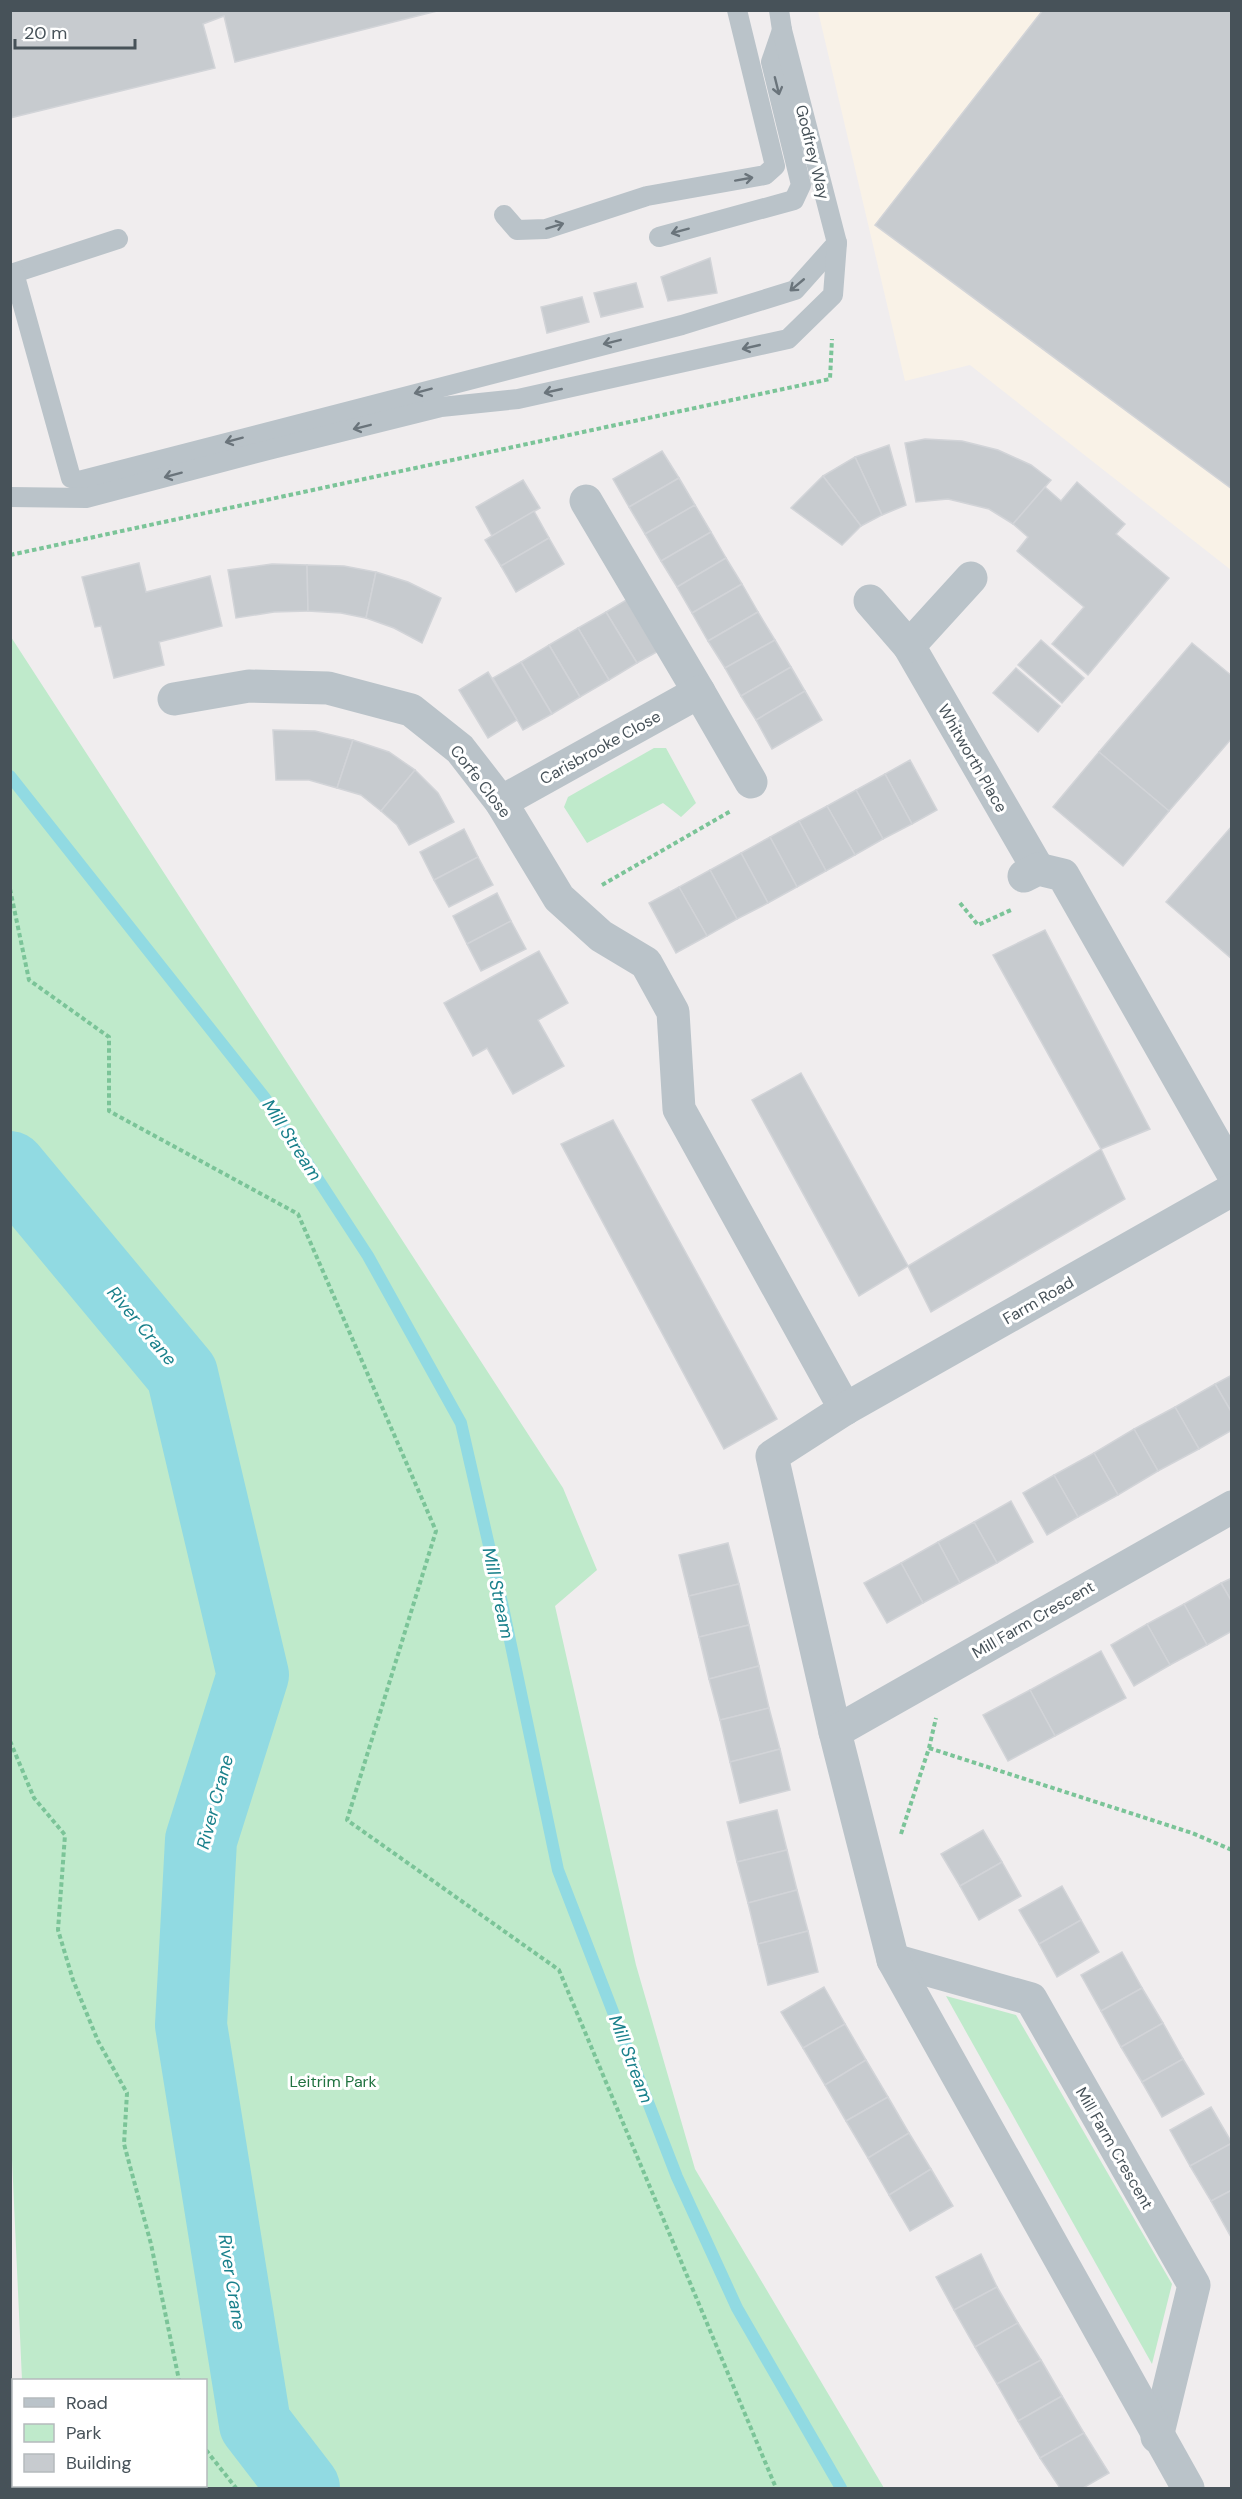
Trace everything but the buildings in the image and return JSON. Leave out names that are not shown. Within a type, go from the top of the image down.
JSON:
[{"type":"street","points":[[586,501],[751,782]]},
{"type":"street","points":[[909,646],[971,578]]},
{"type":"street","name":"Whitworth Place","points":[[870,601],[909,646],[1031,873]]},
{"type":"street","name":"Corfe Close","points":[[174,699],[249,686],[328,688],[411,710],[460,749],[501,802],[559,898],[601,936],[646,963],[673,1012],[679,1109],[844,1409]]},
{"type":"street","name":"Carisbrooke Close","points":[[501,802],[699,692]]},
{"type":"street","points":[[1031,873],[1063,875],[1232,1172]]},
{"type":"street","name":"Farm Road","points":[[835,1732],[772,1456],[844,1409],[1232,1190]]},
{"type":"street","name":"Mill Farm Crescent","points":[[835,1732],[1232,1507]]},
{"type":"street","points":[[835,1732],[892,1960],[1157,2437],[1188,2488]]},
{"type":"street","name":"Mill Farm Crescent","points":[[892,1960],[1031,1999],[1194,2285],[1157,2437]]},
{"type":"lane","points":[[504,215],[517,231],[546,229],[647,196],[765,175],[775,166],[737,10]]},
{"type":"lane","points":[[659,237],[794,200],[801,185],[771,62],[780,20]]},
{"type":"lane","name":"Godfrey Way","points":[[780,20],[837,243],[833,295]]},
{"type":"lane","points":[[118,238],[12,274],[70,478],[79,481],[682,325],[795,290],[837,243]]},
{"type":"lane","points":[[10,497],[86,498],[441,407],[518,399],[788,339],[833,295]]},
{"type":"path","points":[[10,555],[830,379],[833,295]]},
{"type":"path","points":[[568,905],[732,811]]},
{"type":"path","points":[[960,903],[978,925],[1029,901],[1031,873]]},
{"type":"path","points":[[10,889],[29,980],[109,1037],[109,1111],[298,1214],[436,1531],[347,1820],[559,1970],[776,2488]]},
{"type":"path","points":[[901,1837],[929,1748],[948,1668]]},
{"type":"path","points":[[10,1741],[34,1798],[65,1835],[58,1930],[73,1980],[98,2041],[127,2093],[124,2144],[151,2244],[179,2379]]},
{"type":"path","points":[[929,1748],[1192,1833],[1232,1850]]},
{"type":"path","points":[[207,2451],[236,2488]]},
{"type":"shaded area","points":[[818,11],[1231,11],[1231,570],[970,365],[905,381]]},
{"type":"green space","name":"Leitrim Park","points":[[11,637],[563,1488],[597,1570],[555,1606],[636,1965],[695,2169],[884,2488],[11,2488],[10,2406],[12,2401],[12,2487],[207,2487],[207,2379],[22,2379],[10,2115]]},
{"type":"green space","points":[[654,748],[666,748],[696,803],[681,817],[663,803],[587,843],[564,807],[568,797]]},
{"type":"green space","points":[[946,1996],[1016,2015],[1172,2284],[1152,2364]]},
{"type":"waterway","name":"Mill Stream","points":[[10,776],[265,1098],[368,1256],[461,1423],[503,1607],[558,1870],[677,2177],[737,2308],[841,2488]]},
{"type":"waterway","name":"River Crane","points":[[10,1167],[182,1374],[253,1675],[201,1840],[191,2025],[255,2424],[304,2488]]}]
